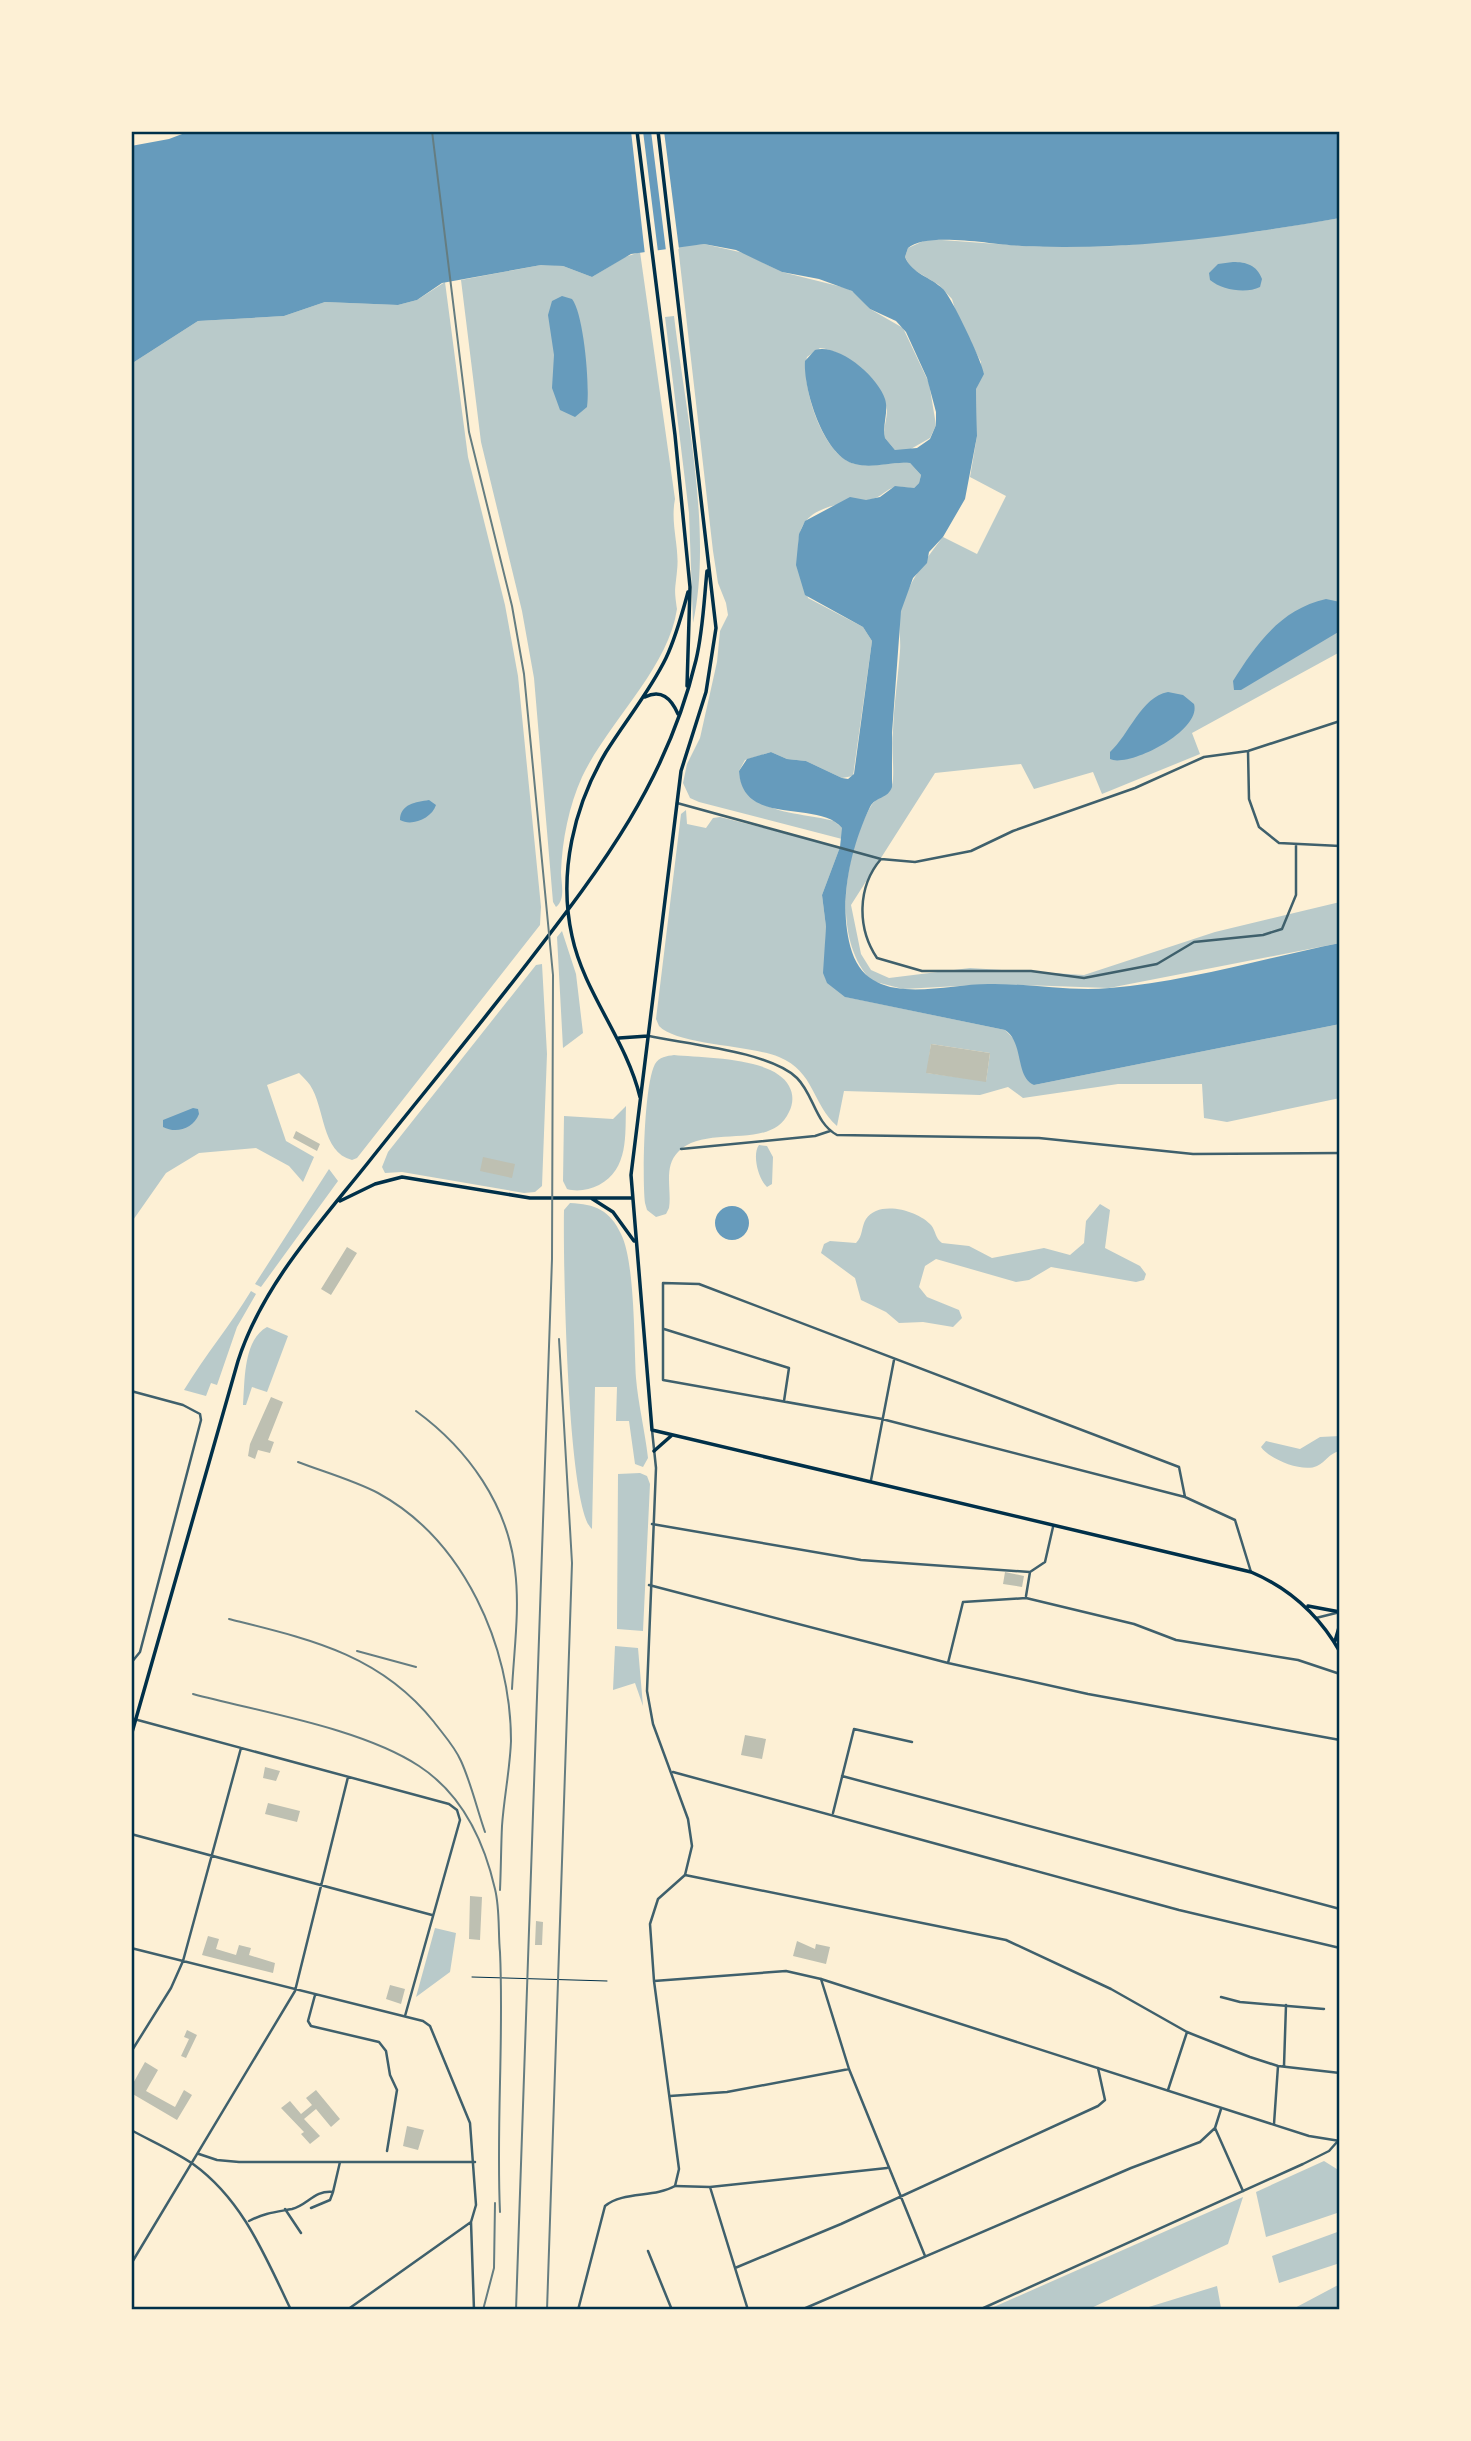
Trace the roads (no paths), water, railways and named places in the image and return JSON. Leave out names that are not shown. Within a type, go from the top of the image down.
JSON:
[{"type":"main road","points":[[637,131],[690,587],[687,687]]},
{"type":"main road","points":[[658,131],[708,565],[715,603],[711,668],[681,771],[631,1175],[652,1430],[1251,1572],[1288,1591],[1306,1606],[1340,1652]]},
{"type":"main road","points":[[131,1736],[133,1719],[242,1348],[267,1296],[596,875],[639,806],[679,716],[696,659],[708,565]]},
{"type":"main road","points":[[640,1100],[628,1057],[575,950],[570,923],[568,866],[578,814],[587,790],[608,750],[643,698],[666,657],[690,587]]},
{"type":"main road","points":[[643,698],[656,693],[665,695],[679,716]]},
{"type":"main road","points":[[619,1038],[649,1036]]},
{"type":"main road","points":[[338,1202],[375,1184],[402,1177],[530,1198],[632,1198]]},
{"type":"main road","points":[[588,1196],[613,1212],[636,1242]]},
{"type":"main road","points":[[654,1451],[671,1436]]},
{"type":"main road","points":[[1306,1606],[1340,1612]]},
{"type":"main road","points":[[1335,1644],[1340,1624]]},
{"type":"street","points":[[677,803],[881,859],[915,862],[971,851],[1013,831],[1135,788],[1204,757],[1248,751],[1340,721]]},
{"type":"street","points":[[1248,751],[1253,817],[1274,840],[1296,845],[1340,845]]},
{"type":"street","points":[[881,859],[866,880],[862,899],[869,947],[877,958],[922,971],[1031,971],[1084,978],[1157,964],[1194,942],[1263,935],[1282,929],[1296,895],[1296,845]]},
{"type":"street","points":[[649,1036],[761,1059],[783,1067],[804,1086],[830,1131],[843,1136],[1039,1138],[1193,1154],[1340,1153]]},
{"type":"street","points":[[681,1149],[815,1136],[830,1131]]},
{"type":"street","points":[[1185,1497],[1179,1466],[699,1284],[663,1283],[663,1380],[882,1419],[1185,1497],[1234,1520],[1251,1572]]},
{"type":"street","points":[[663,1329],[789,1368],[785,1402]]},
{"type":"street","points":[[870,1482],[894,1360]]},
{"type":"street","points":[[131,1391],[195,1411],[201,1420],[140,1652],[131,1663]]},
{"type":"street","points":[[652,1430],[654,1451],[647,1691],[653,1724],[673,1772],[691,1829],[692,1846],[685,1875],[658,1899],[653,1907],[650,1924],[654,1981],[679,2169],[675,2186]]},
{"type":"street","points":[[652,1524],[861,1560],[1030,1572],[1045,1562],[1053,1527]]},
{"type":"street","points":[[1026,1598],[1030,1572]]},
{"type":"street","points":[[649,1586],[948,1663],[1088,1693],[1340,1740]]},
{"type":"street","points":[[948,1663],[962,1602],[1026,1598],[1134,1624],[1177,1640],[1298,1660],[1340,1674]]},
{"type":"street","points":[[1316,1618],[1340,1612]]},
{"type":"street","points":[[133,1719],[449,1804],[457,1810],[460,1820],[405,2016]]},
{"type":"street","points":[[833,1813],[854,1729],[912,1742]]},
{"type":"street","points":[[131,2052],[171,1988],[183,1961],[214,1858],[241,1748]]},
{"type":"street","points":[[673,1772],[833,1813],[1179,1910],[1340,1948]]},
{"type":"street","points":[[842,1776],[1340,1909]]},
{"type":"street","points":[[131,2264],[295,1991],[348,1777]]},
{"type":"street","points":[[131,1834],[432,1915]]},
{"type":"street","points":[[685,1875],[1006,1940],[1111,1989],[1187,2032],[1278,2066],[1340,2073]]},
{"type":"street","points":[[131,1948],[295,1991],[405,2016],[430,2026],[470,2123],[475,2162],[476,2205],[471,2221],[474,2310]]},
{"type":"street","points":[[654,1981],[786,1971],[821,1979],[1221,2109],[1309,2136],[1339,2141]]},
{"type":"street","points":[[821,1979],[849,2069],[898,2197],[925,2256]]},
{"type":"street","points":[[314,1995],[308,2021],[311,2026],[379,2042],[386,2051],[390,2075],[397,2090],[387,2151]]},
{"type":"street","points":[[1220,1997],[1240,2002],[1324,2009]]},
{"type":"street","points":[[1284,2066],[1286,2005]]},
{"type":"street","points":[[1168,2090],[1187,2032]]},
{"type":"street","points":[[1274,2124],[1278,2066]]},
{"type":"street","points":[[735,2268],[1102,2103],[1105,2099],[1098,2068]]},
{"type":"street","points":[[670,2096],[727,2092],[849,2069]]},
{"type":"street","points":[[801,2310],[1131,2168],[1200,2142],[1215,2128],[1221,2109]]},
{"type":"street","points":[[1215,2128],[1242,2191]]},
{"type":"street","points":[[131,2130],[192,2164],[229,2197],[247,2221],[291,2310]]},
{"type":"street","points":[[979,2310],[1329,2151],[1339,2141]]},
{"type":"street","points":[[199,2154],[217,2160],[475,2162]]},
{"type":"street","points":[[311,2208],[330,2200],[340,2162]]},
{"type":"street","points":[[578,2310],[605,2206],[617,2199],[667,2190],[675,2186],[710,2187],[887,2168]]},
{"type":"street","points":[[710,2187],[748,2310]]},
{"type":"street","points":[[247,2221],[274,2210],[295,2208],[322,2191],[333,2192]]},
{"type":"street","points":[[285,2209],[301,2233]]},
{"type":"street","points":[[347,2310],[471,2221]]},
{"type":"street","points":[[648,2251],[672,2310]]},
{"type":"water","points":[[190,131],[1340,131],[1340,218],[1262,231],[1142,244],[1062,247],[930,240],[908,248],[905,257],[908,263],[947,294],[973,344],[984,374],[976,389],[977,436],[965,499],[943,537],[929,552],[927,563],[913,578],[901,611],[892,733],[892,787],[888,794],[873,803],[863,823],[848,878],[846,916],[852,952],[861,970],[875,981],[910,989],[988,984],[1080,989],[1139,985],[1340,943],[1340,1024],[1034,1085],[1024,1075],[1015,1043],[1005,1030],[845,997],[827,983],[823,973],[826,927],[822,895],[840,847],[842,828],[817,815],[783,810],[753,800],[743,789],[739,771],[747,759],[771,752],[787,759],[806,761],[842,778],[848,779],[854,774],[872,641],[863,627],[805,595],[796,565],[799,534],[805,521],[850,497],[866,500],[880,497],[895,486],[914,488],[921,475],[910,463],[869,466],[844,459],[825,436],[818,420],[808,388],[805,361],[815,350],[825,349],[856,364],[874,381],[885,399],[885,438],[895,450],[917,448],[930,439],[936,425],[936,412],[927,378],[906,332],[896,321],[870,309],[852,291],[819,279],[782,272],[736,250],[704,244],[631,254],[592,277],[563,266],[541,265],[442,283],[417,300],[398,305],[325,302],[284,316],[198,321],[131,364],[131,146],[169,139]]},
{"type":"water","points":[[1233,262],[1254,267],[1262,279],[1260,287],[1234,290],[1210,280],[1209,273],[1218,264]]},
{"type":"water","points":[[562,296],[572,299],[576,307],[585,351],[587,407],[575,417],[560,410],[552,388],[554,355],[548,315],[552,301]]},
{"type":"water","points":[[1326,599],[1340,602],[1340,631],[1241,690],[1234,690],[1233,681],[1271,630],[1296,611]]},
{"type":"water","points":[[1168,692],[1183,695],[1194,704],[1193,714],[1187,725],[1176,736],[1147,753],[1132,758],[1110,759],[1110,752],[1143,709],[1150,701]]},
{"type":"water","points":[[429,800],[436,805],[426,817],[416,822],[400,820],[406,807]]},
{"type":"water","points":[[193,1108],[198,1109],[199,1114],[188,1127],[173,1130],[163,1127],[163,1120]]},
{"type":"water","points":[[732,1206],[744,1211],[749,1223],[744,1235],[732,1240],[720,1235],[715,1223],[720,1211]]},
{"type":"railway","points":[[432,131],[469,432],[512,606],[524,674],[553,975],[552,1259],[516,2310]]},
{"type":"railway","points":[[547,2310],[572,1563],[559,1339]]},
{"type":"railway","points":[[416,1411],[435,1426],[468,1461],[482,1480],[504,1523],[511,1546],[516,1585],[517,1615],[512,1689]]},
{"type":"railway","points":[[298,1462],[368,1488],[408,1513],[435,1538],[458,1567],[477,1599],[492,1633],[509,1705],[511,1741],[502,1826],[500,1890]]},
{"type":"railway","points":[[229,1619],[315,1642],[341,1652],[390,1680],[413,1699],[456,1751],[468,1778],[485,1832]]},
{"type":"railway","points":[[357,1651],[416,1667]]},
{"type":"railway","points":[[193,1694],[340,1731],[369,1741],[419,1766],[434,1777],[469,1820],[485,1853],[497,1897],[501,1985],[500,2212]]},
{"type":"railway","points":[[483,2310],[494,2268],[495,2203]]}]
